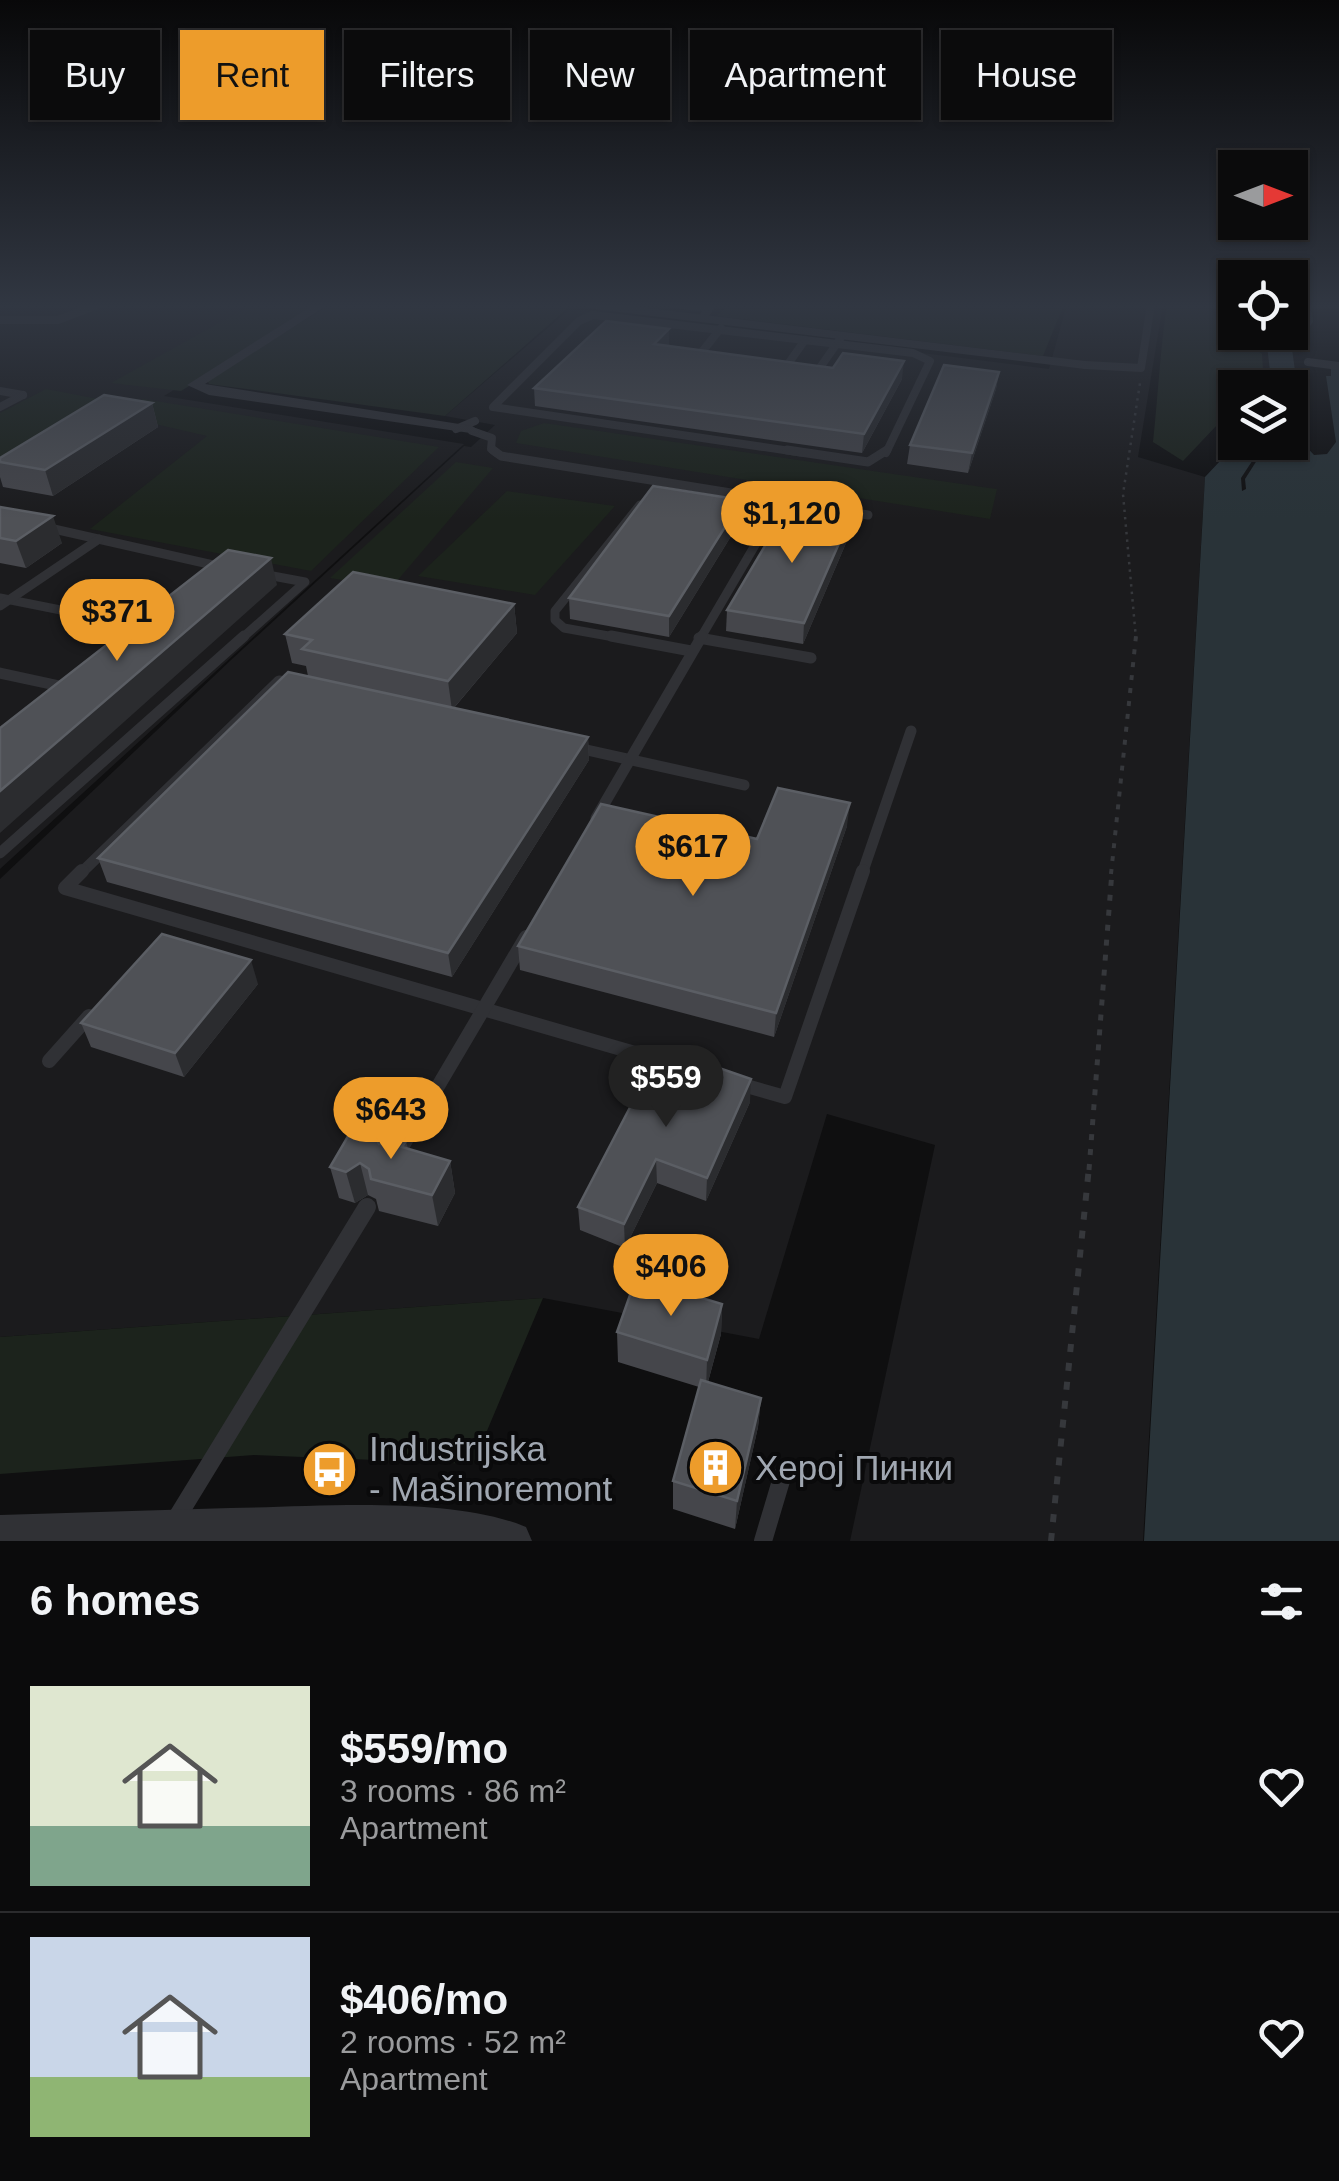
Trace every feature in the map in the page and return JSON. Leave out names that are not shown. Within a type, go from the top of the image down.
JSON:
[{"type":"street","points":[[207,376],[194,384],[209,391],[468,427]]},
{"type":"street","points":[[0,1535],[172,1526],[415,1527],[473,1532],[512,1541]]},
{"type":"lane","points":[[483,413],[524,376]]},
{"type":"lane","points":[[494,406],[858,461],[881,459],[923,376]]},
{"type":"lane","points":[[0,391],[23,395],[0,407]]},
{"type":"lane","points":[[468,427],[492,438],[491,449],[501,456],[868,515]]},
{"type":"lane","points":[[658,482],[556,611],[555,620],[564,628],[691,651]]},
{"type":"lane","points":[[695,506],[708,490]]},
{"type":"lane","points":[[591,826],[780,502]]},
{"type":"lane","points":[[30,523],[232,569],[218,582]]},
{"type":"lane","points":[[3,602],[99,539]]},
{"type":"lane","points":[[0,853],[305,582],[250,572]]},
{"type":"lane","points":[[3,602],[160,630],[145,642]]},
{"type":"lane","points":[[698,638],[811,658]]},
{"type":"lane","points":[[0,673],[83,690],[70,702]]},
{"type":"lane","points":[[298,685],[279,680],[65,888],[672,1064]]},
{"type":"lane","points":[[728,1080],[784,1097],[911,730]]},
{"type":"lane","points":[[572,746],[744,785]]},
{"type":"lane","points":[[163,934],[176,920]]},
{"type":"lane","points":[[391,1166],[532,926]]},
{"type":"lane","points":[[49,1061],[100,1004]]},
{"type":"lane","points":[[172,1526],[368,1207]]},
{"type":"lane","points":[[763,1541],[783,1474]]},
{"type":"path","points":[[1051,1541],[1092,1136],[1103,954],[1136,638],[1123,494],[1141,376]]},
{"type":"shaded area","points":[[0,376],[196,376],[164,396],[464,444],[0,869]]},
{"type":"shaded area","points":[[124,376],[205,376],[181,391],[111,383]]},
{"type":"shaded area","points":[[214,376],[491,376],[445,416],[209,384],[207,380]]},
{"type":"shaded area","points":[[492,376],[1151,376],[1138,457],[1205,477],[1143,1541],[850,1541],[935,1145],[827,1114],[759,1339],[543,1298],[0,1337],[0,879],[464,446],[471,447],[495,425],[445,416]]},
{"type":"shaded area","points":[[1159,376],[1218,376],[1218,425],[1183,461],[1153,442]]},
{"type":"shaded area","points":[[1326,376],[1339,376],[1339,1541],[1144,1541],[1205,477],[1221,460],[1253,460],[1241,478],[1242,491],[1246,489],[1245,479],[1257,460],[1308,460],[1308,449],[1314,455],[1327,454],[1336,442]]},
{"type":"shaded area","points":[[46,389],[119,403],[0,473],[0,413]]},
{"type":"shaded area","points":[[143,399],[439,447],[311,571],[90,529],[207,436],[116,415]]},
{"type":"shaded area","points":[[544,423],[997,489],[990,519],[516,443],[521,431]]},
{"type":"shaded area","points":[[456,462],[493,468],[391,588],[330,578]]},
{"type":"shaded area","points":[[507,491],[615,506],[535,595],[418,576]]},
{"type":"shaded area","points":[[543,1298],[473,1464],[254,1455],[0,1474],[0,1337]]},
{"type":"building","points":[[547,376],[896,376],[864,434],[534,388]]},
{"type":"building","points":[[939,376],[998,376],[972,453],[910,445]]},
{"type":"building","points":[[104,395],[152,403],[45,470],[0,462],[0,458]]},
{"type":"building","points":[[653,486],[742,500],[669,616],[569,598]]},
{"type":"building","points":[[0,507],[53,516],[16,541],[0,538]]},
{"type":"building","points":[[788,507],[851,516],[804,623],[727,610]]},
{"type":"building","points":[[228,550],[271,558],[0,791],[0,728]]},
{"type":"building","points":[[353,572],[514,604],[448,681],[302,649],[312,640],[285,634]]},
{"type":"building","points":[[288,672],[588,737],[448,953],[98,858]]},
{"type":"building","points":[[778,788],[850,803],[776,1013],[518,946],[601,804],[757,839]]},
{"type":"building","points":[[162,934],[251,960],[175,1053],[81,1023]]},
{"type":"building","points":[[661,1048],[751,1079],[707,1178],[656,1159],[624,1224],[578,1207]]},
{"type":"building","points":[[354,1126],[373,1132],[379,1144],[388,1144],[394,1138],[406,1141],[402,1147],[450,1161],[432,1195],[371,1179],[369,1169],[360,1163],[346,1172],[330,1167]]},
{"type":"building","points":[[636,1278],[722,1304],[707,1360],[617,1332]]},
{"type":"building","name":"Херој Пинки","points":[[701,1380],[761,1398],[737,1501],[673,1481]]},
{"type":"place","name":"Херој Пинки","points":[[716,1468]]},
{"type":"place","name":"Industrijska - Mašinoremont","points":[[330,1469]]}]
